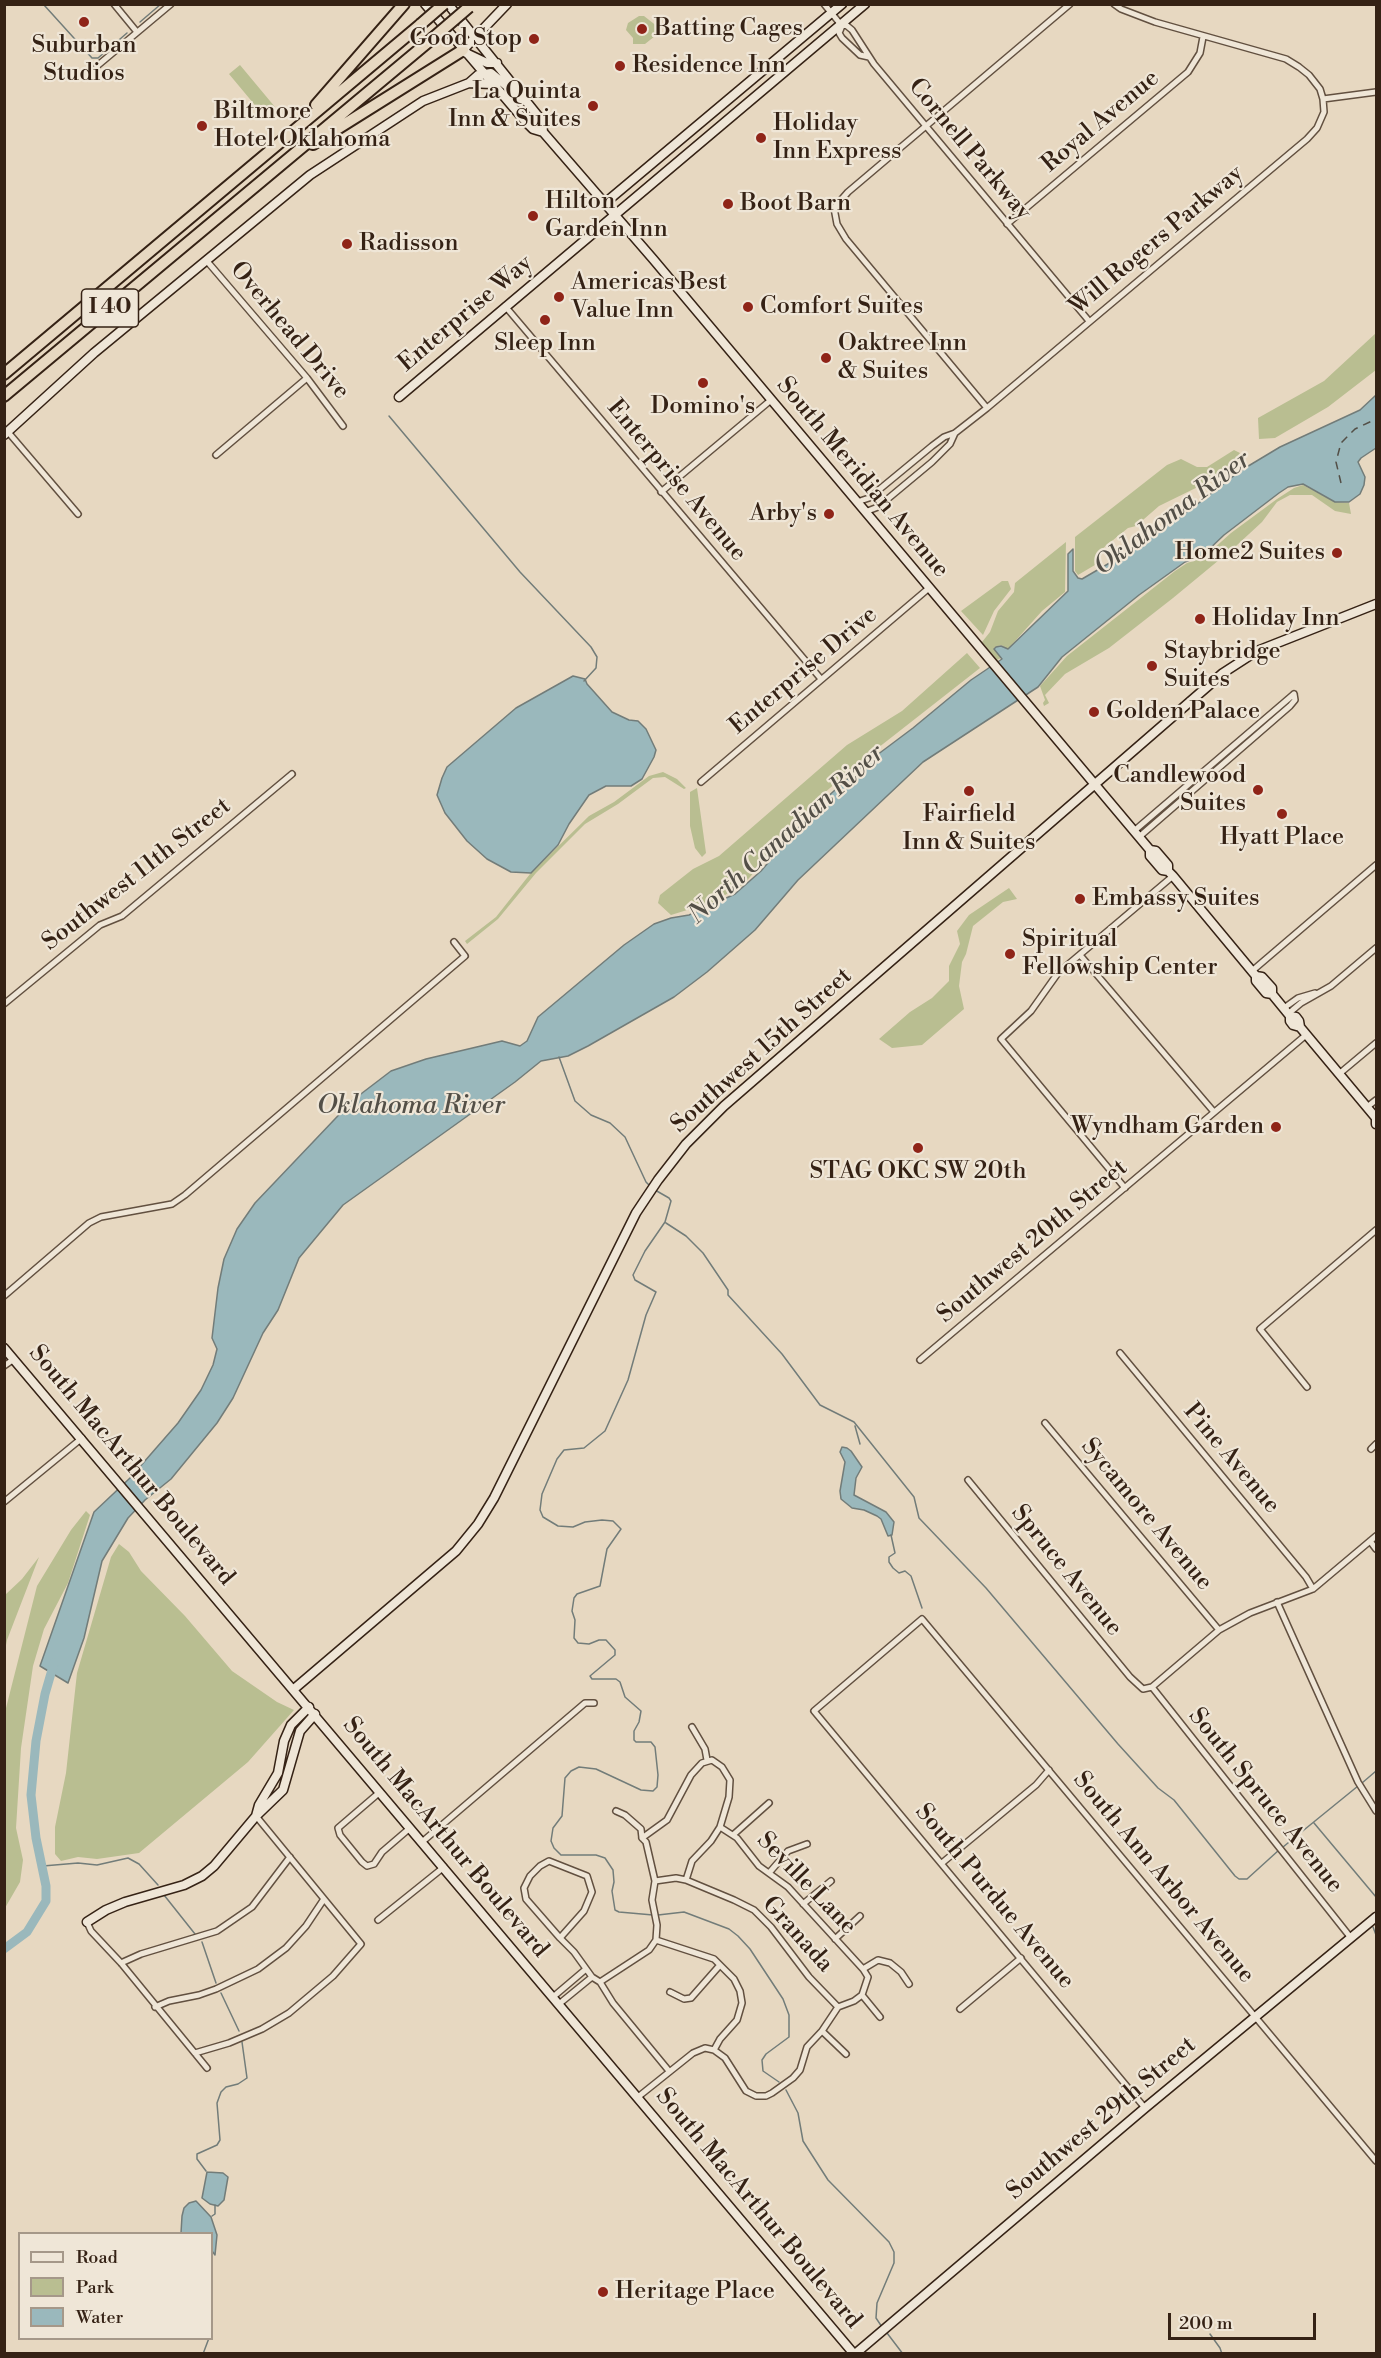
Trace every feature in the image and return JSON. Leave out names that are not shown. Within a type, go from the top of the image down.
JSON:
[{"type":"highway","points":[[278,144],[338,81],[404,4]]},
{"type":"highway","name":"I 40","points":[[4,374],[446,4]]},
{"type":"highway","name":"I 40","points":[[4,396],[471,6]]},
{"type":"highway","points":[[282,163],[464,51]]},
{"type":"main road","name":"South Meridian Avenue","points":[[425,4],[492,84],[533,129],[543,132],[605,203],[1137,834],[1150,850],[1150,856],[1162,870],[1170,874],[1254,973],[1256,981],[1266,993],[1272,994],[1293,1025],[1299,1027],[1367,1107],[1376,1118],[1377,1124]]},
{"type":"main road","name":"South Meridian Avenue","points":[[446,4],[491,55],[542,121],[543,132]]},
{"type":"main road","points":[[497,63],[487,63],[464,51],[507,4]]},
{"type":"main road","points":[[605,203],[842,4]]},
{"type":"main road","name":"Enterprise Way","points":[[399,397],[865,4]]},
{"type":"main road","points":[[486,27],[486,42],[491,55]]},
{"type":"main road","points":[[6,433],[94,353],[291,190],[337,156],[423,101],[469,83],[483,73],[493,74],[525,100]]},
{"type":"main road","points":[[469,83],[492,84]]},
{"type":"main road","points":[[634,178],[644,190]]},
{"type":"main road","name":"Southwest 15th Street","points":[[294,1689],[456,1551],[478,1524],[494,1498],[636,1213],[686,1144],[723,1106],[1204,688],[1241,660],[1281,641],[1377,604]]},
{"type":"main road","name":"South MacArthur Boulevard","points":[[4,1348],[111,1471],[855,2354]]},
{"type":"main road","points":[[256,1816],[259,1805],[278,1773],[291,1725],[309,1707]]},
{"type":"main road","points":[[87,1922],[125,1902],[184,1886],[214,1866],[256,1816],[283,1790],[300,1731],[315,1714]]},
{"type":"main road","points":[[283,1749],[293,1752]]},
{"type":"main road","name":"Southwest 29th Street","points":[[855,2354],[1145,2108],[1377,1917]]},
{"type":"street","points":[[114,4],[137,32]]},
{"type":"street","points":[[97,66],[171,4]]},
{"type":"street","name":"Cornell Parkway","points":[[824,4],[842,25],[852,30],[869,57],[1089,321]]},
{"type":"street","points":[[987,408],[846,239],[837,224],[834,208],[848,192],[1070,4]]},
{"type":"street","points":[[1114,4],[1137,16],[1203,37],[1286,59],[1309,75],[1320,89],[1323,99],[1377,92]]},
{"type":"street","points":[[842,25],[839,33],[842,38],[860,55],[869,57]]},
{"type":"street","name":"Royal Avenue","points":[[1007,224],[1188,72],[1200,53],[1203,37]]},
{"type":"street","name":"Will Rogers Parkway","points":[[857,502],[869,498],[944,437],[956,433],[987,408],[1306,139],[1317,128],[1324,112],[1323,99]]},
{"type":"street","name":"Overhead Drive","points":[[206,260],[307,378],[343,426]]},
{"type":"street","name":"Enterprise Avenue","points":[[505,306],[820,679]]},
{"type":"street","points":[[216,455],[307,378]]},
{"type":"street","points":[[661,492],[771,400]]},
{"type":"street","points":[[6,433],[78,514]]},
{"type":"street","name":"Will Rogers Parkway","points":[[865,512],[878,507],[925,467],[950,444],[956,433]]},
{"type":"street","points":[[917,458],[925,467]]},
{"type":"street","points":[[902,470],[910,480]]},
{"type":"street","name":"Enterprise Drive","points":[[701,782],[929,588]]},
{"type":"street","points":[[1294,694],[1295,700],[1290,706],[1168,812],[1137,834],[1183,788],[1294,694]]},
{"type":"street","points":[[1237,743],[1242,748]]},
{"type":"street","name":"Southwest 11th Street","points":[[4,1004],[94,929],[122,916],[292,774]]},
{"type":"street","points":[[1183,788],[1188,794]]},
{"type":"street","points":[[1163,806],[1168,812]]},
{"type":"street","points":[[1254,973],[1377,866]]},
{"type":"street","points":[[1125,1188],[1001,1039],[1032,1011],[1053,978],[1170,874]]},
{"type":"street","points":[[4,1296],[89,1223],[101,1217],[172,1204],[185,1195],[465,956],[454,942]]},
{"type":"street","points":[[1287,1013],[1322,992],[1377,948]]},
{"type":"street","points":[[1080,956],[1214,1112]]},
{"type":"street","name":"Southwest 20th Street","points":[[920,1360],[1306,1035]]},
{"type":"street","points":[[1339,1074],[1377,1043]]},
{"type":"street","points":[[1367,1107],[1377,1100]]},
{"type":"street","points":[[1307,1386],[1260,1329],[1377,1230]]},
{"type":"street","name":"Pine Avenue","points":[[1120,1353],[1306,1577],[1312,1589]]},
{"type":"street","points":[[4,1366],[14,1359]]},
{"type":"street","name":"Sycamore Avenue","points":[[1045,1423],[1219,1630]]},
{"type":"street","points":[[5,1502],[82,1438]]},
{"type":"street","points":[[1371,1449],[1377,1444]]},
{"type":"street","name":"Spruce Avenue","points":[[968,1480],[1137,1683],[1143,1689],[1152,1687]]},
{"type":"street","points":[[1152,1687],[1219,1630],[1250,1613],[1312,1589],[1377,1536]]},
{"type":"street","points":[[1370,1541],[1377,1549]]},
{"type":"street","points":[[1277,1602],[1358,1782],[1377,1811]]},
{"type":"street","name":"South Purdue Avenue","points":[[922,1619],[814,1711],[1145,2108]]},
{"type":"street","name":"South Ann Arbor Avenue","points":[[922,1619],[1377,2161]]},
{"type":"street","name":"South Spruce Avenue","points":[[1152,1687],[1351,1938]]},
{"type":"street","points":[[423,1842],[585,1703],[594,1703]]},
{"type":"street","points":[[642,1838],[667,1820],[691,1775],[707,1760],[699,1737],[692,1727]]},
{"type":"street","name":"Seville Lane","points":[[686,1880],[692,1861],[711,1841],[720,1827],[729,1797],[731,1784],[722,1767],[712,1760],[707,1760]]},
{"type":"street","points":[[942,1863],[1036,1785],[1049,1770]]},
{"type":"street","points":[[380,1792],[338,1828],[340,1835],[367,1866],[374,1864],[382,1852],[410,1827]]},
{"type":"street","points":[[733,1835],[769,1803]]},
{"type":"street","points":[[600,1982],[649,1950],[658,1933],[652,1900],[655,1881],[646,1842],[642,1838],[641,1829],[625,1815],[616,1811]]},
{"type":"street","points":[[195,2053],[229,2043],[262,2029],[289,2013],[333,1976],[361,1944],[256,1816]]},
{"type":"street","name":"Seville Lane","points":[[720,1827],[733,1835],[754,1861],[788,1887],[863,1969]]},
{"type":"street","points":[[769,1873],[788,1851],[807,1844]]},
{"type":"street","points":[[121,1963],[141,1954],[217,1931],[252,1907],[290,1857]]},
{"type":"street","points":[[560,1938],[584,1911],[592,1892],[587,1876],[549,1861],[530,1876],[524,1888],[526,1899],[592,1977],[600,1982],[613,2002],[669,2071]]},
{"type":"street","points":[[378,1920],[444,1867]]},
{"type":"street","name":"Granada","points":[[655,1881],[676,1878],[686,1880],[734,1899],[754,1910],[771,1927],[809,1977],[838,2007]]},
{"type":"street","points":[[803,1904],[831,1881]]},
{"type":"street","points":[[155,2007],[216,1989],[258,1969],[286,1948],[306,1926],[324,1899]]},
{"type":"street","points":[[835,1939],[860,1916]]},
{"type":"street","points":[[87,1922],[91,1931],[121,1963],[207,2068]]},
{"type":"street","points":[[656,1940],[708,1956],[738,1984],[742,2003],[737,2020],[720,2039],[714,2050]]},
{"type":"street","points":[[960,2009],[1021,1958]]},
{"type":"street","points":[[638,2097],[693,2053],[705,2048],[714,2050],[725,2058],[746,2091],[756,2096],[766,2096],[789,2082],[797,2074],[807,2047],[822,2031],[838,2007],[862,1995],[868,1977],[863,1969],[878,1960],[890,1962],[909,1984]]},
{"type":"street","points":[[670,1992],[684,1999],[691,1998],[720,1965]]},
{"type":"street","points":[[556,2000],[586,1969]]},
{"type":"street","points":[[556,2000],[592,1977]]},
{"type":"street","points":[[862,1995],[880,2017]]},
{"type":"street","points":[[822,2031],[846,2054]]},
{"type":"green space","name":"Batting Cages","points":[[639,16],[644,16],[658,27],[655,36],[645,44],[633,44],[633,38],[626,30],[628,23]]},
{"type":"green space","points":[[240,65],[275,107],[264,116],[229,74]]},
{"type":"green space","points":[[1376,333],[1376,370],[1328,407],[1275,438],[1259,439],[1258,418],[1324,381]]},
{"type":"green space","points":[[1234,450],[1240,453],[1231,467],[1208,482],[1159,506],[1136,526],[1128,528],[1102,549],[1100,562],[1078,575],[1075,571],[1075,537],[1167,465],[1181,459],[1197,467],[1207,467]]},
{"type":"green space","points":[[1303,485],[1335,502],[1349,503],[1351,514],[1335,511],[1312,495],[1290,495],[1277,502],[1262,522],[1236,546],[1173,598],[1109,648],[1065,674],[1045,695],[1049,703],[1044,706],[1045,700],[1040,686],[1067,656],[1175,571],[1187,563],[1203,558],[1231,533],[1277,499]]},
{"type":"green space","points":[[1066,542],[1065,592],[1042,611],[1008,649],[1001,645],[995,647],[994,649],[1001,658],[997,660],[982,642],[990,632],[998,611],[1014,592],[1015,583]]},
{"type":"green space","points":[[1002,581],[1008,581],[1011,589],[994,611],[983,635],[961,611]]},
{"type":"green space","points":[[967,653],[980,668],[860,762],[815,801],[744,884],[713,902],[671,915],[658,903],[660,895],[693,869],[719,856],[847,745],[902,711]]},
{"type":"green space","points":[[663,772],[677,779],[686,788],[684,789],[665,777],[653,778],[618,804],[585,824],[536,873],[498,919],[467,944],[465,941],[496,917],[530,874],[589,816],[614,802],[649,776]]},
{"type":"green space","points":[[697,788],[706,853],[702,857],[695,848],[690,826],[690,792]]},
{"type":"green space","points":[[1009,888],[1017,899],[1003,902],[973,926],[962,962],[959,986],[964,1009],[922,1045],[892,1048],[879,1039],[910,1012],[932,998],[949,981],[949,966],[960,944],[957,931],[969,915]]},
{"type":"green space","points":[[86,1511],[90,1515],[68,1583],[44,1629],[33,1666],[21,1748],[16,1828],[23,1860],[20,1882],[5,1908],[5,1712],[37,1586],[71,1530]]},
{"type":"green space","points":[[119,1544],[129,1552],[141,1571],[185,1616],[232,1671],[277,1702],[294,1710],[248,1762],[139,1853],[97,1859],[78,1857],[61,1861],[55,1854],[55,1827],[66,1773],[77,1673],[111,1557]]},
{"type":"green space","points":[[39,1557],[5,1650],[5,1595],[22,1579]]},
{"type":"water","name":"Oklahoma River","points":[[1376,395],[1376,448],[1358,462],[1365,477],[1360,494],[1349,502],[1335,502],[1303,484],[1288,487],[1279,493],[1224,535],[1203,555],[1185,562],[1139,595],[1062,657],[1038,687],[923,762],[798,880],[755,930],[707,972],[674,997],[588,1046],[568,1056],[541,1061],[343,1205],[299,1258],[278,1310],[263,1333],[233,1398],[217,1423],[171,1479],[145,1500],[128,1518],[102,1561],[84,1638],[68,1683],[40,1666],[94,1512],[130,1478],[178,1423],[201,1390],[213,1365],[217,1349],[212,1338],[218,1288],[224,1259],[237,1229],[255,1203],[353,1100],[391,1071],[426,1059],[502,1041],[520,1046],[527,1041],[538,1017],[624,945],[654,924],[689,915],[735,894],[761,871],[817,806],[861,767],[971,680],[1002,659],[994,649],[1001,646],[1008,649],[1068,591],[1068,554],[1073,549],[1073,571],[1078,578],[1082,579],[1125,554],[1191,509],[1240,471],[1280,447],[1360,410]]},
{"type":"water","points":[[573,676],[585,679],[612,712],[629,720],[638,721],[646,729],[656,750],[654,757],[642,779],[631,786],[606,786],[589,795],[558,845],[531,873],[511,872],[487,859],[467,841],[445,813],[437,795],[442,778],[447,767],[516,708]]},
{"type":"water","points":[[842,1447],[851,1451],[862,1467],[856,1478],[854,1495],[886,1512],[894,1522],[892,1535],[888,1536],[881,1519],[877,1516],[852,1508],[841,1499],[840,1491],[845,1462],[840,1452]]},
{"type":"water","points":[[207,2172],[223,2173],[228,2177],[224,2200],[218,2206],[202,2198]]},
{"type":"water","points":[[196,2201],[211,2217],[217,2235],[215,2255],[213,2232],[181,2232],[184,2208]]},
{"type":"waterway","points":[[140,22],[161,4]]},
{"type":"waterway","points":[[44,5],[92,58],[98,58],[127,33]]},
{"type":"waterway","points":[[389,416],[520,572],[591,647],[597,657],[596,668],[584,681]]},
{"type":"waterway","points":[[559,1057],[575,1101],[591,1115],[610,1123],[625,1137],[649,1185]]},
{"type":"waterway","points":[[653,1915],[615,1910],[612,1891],[613,1870],[605,1858],[596,1855],[561,1855],[551,1841],[553,1828],[562,1816],[565,1778],[571,1771],[579,1767],[596,1769],[641,1790],[653,1791],[657,1787],[658,1775],[655,1747],[651,1742],[634,1740],[634,1731],[641,1711],[625,1697],[620,1682],[616,1679],[592,1679],[590,1676],[615,1655],[615,1650],[606,1640],[589,1644],[578,1643],[574,1638],[575,1620],[572,1611],[574,1598],[577,1594],[600,1586],[607,1549],[621,1529],[613,1521],[602,1520],[585,1522],[573,1527],[558,1526],[543,1517],[540,1510],[542,1494],[557,1459],[564,1450],[584,1448],[605,1431],[628,1380],[646,1315],[656,1292],[635,1280],[633,1275],[645,1251],[665,1222],[671,1201],[655,1190]]},
{"type":"waterway","points":[[666,1223],[686,1236],[703,1253],[728,1290],[728,1295],[782,1354],[820,1405],[854,1422],[914,1497],[919,1518],[986,1588],[1118,1744],[1158,1788],[1174,1800],[1235,1876],[1239,1879],[1247,1879],[1279,1850]]},
{"type":"waterway","points":[[855,1426],[860,1444]]},
{"type":"waterway","points":[[891,1535],[895,1553],[889,1557],[889,1562],[899,1573],[905,1571],[911,1576],[922,1608]]},
{"type":"waterway","name":"North Canadian River","points":[[4,1949],[27,1932],[46,1901],[46,1886],[36,1838],[31,1795],[36,1741],[54,1663]]},
{"type":"waterway","points":[[1362,1783],[1376,1771]]},
{"type":"waterway","points":[[1283,1847],[1358,1786]]},
{"type":"waterway","points":[[1314,1823],[1376,1897]]},
{"type":"waterway","points":[[43,1866],[78,1863],[97,1865],[128,1858],[139,1864],[158,1885]]},
{"type":"waterway","points":[[164,1895],[195,1934]]},
{"type":"waterway","points":[[658,1915],[684,1912],[729,1929],[750,1949],[783,1999],[789,2015],[789,2037],[766,2054],[762,2060],[763,2071],[779,2082]]},
{"type":"waterway","points":[[1373,1927],[1376,1935]]},
{"type":"waterway","points":[[202,1942],[216,1983]]},
{"type":"waterway","points":[[221,1993],[239,2031]]},
{"type":"waterway","points":[[206,2171],[197,2159],[197,2154],[217,2145],[220,2140],[217,2103],[221,2092],[226,2087],[238,2084],[247,2078],[242,2042]]},
{"type":"waterway","points":[[786,2090],[798,2113],[803,2141],[828,2180],[889,2242],[894,2252],[894,2263],[877,2303],[876,2318],[882,2327]]},
{"type":"waterway","points":[[212,2216],[215,2214],[215,2205]]},
{"type":"waterway","points":[[887,2333],[903,2354]]},
{"type":"waterway","points":[[1210,2334],[1222,2354]]},
{"type":"waterway","points":[[203,2354],[208,2340]]},
{"type":"ferry route","points":[[1341,483],[1336,462],[1341,443],[1355,429],[1376,419]]},
{"type":"place","name":"Suburban Studios","points":[[84,22]]},
{"type":"place","name":"Batting Cages","points":[[642,29]]},
{"type":"place","name":"Good Stop","points":[[534,39]]},
{"type":"place","name":"Residence Inn","points":[[620,66]]},
{"type":"place","name":"La Quinta Inn & Suites","points":[[593,106]]},
{"type":"place","name":"Biltmore Hotel Oklahoma","points":[[202,126]]},
{"type":"place","name":"Holiday Inn Express","points":[[761,138]]},
{"type":"place","name":"Boot Barn","points":[[728,204]]},
{"type":"place","name":"Hilton Garden Inn","points":[[533,216]]},
{"type":"place","name":"Radisson","points":[[347,244]]},
{"type":"place","name":"Americas Best Value Inn","points":[[559,297]]},
{"type":"place","name":"Comfort Suites","points":[[748,307]]},
{"type":"place","name":"Sleep Inn","points":[[545,320]]},
{"type":"place","name":"Oaktree Inn & Suites","points":[[826,358]]},
{"type":"place","name":"Domino's","points":[[703,383]]},
{"type":"place","name":"Arby's","points":[[829,514]]},
{"type":"place","name":"Home2 Suites","points":[[1337,553]]},
{"type":"place","name":"Holiday Inn","points":[[1200,619]]},
{"type":"place","name":"Staybridge Suites","points":[[1152,666]]},
{"type":"place","name":"Golden Palace","points":[[1094,712]]},
{"type":"place","name":"Candlewood Suites","points":[[1258,790]]},
{"type":"place","name":"Fairfield Inn & Suites","points":[[969,791]]},
{"type":"place","name":"Hyatt Place","points":[[1282,814]]},
{"type":"place","name":"Embassy Suites","points":[[1080,899]]},
{"type":"place","name":"Spiritual Fellowship Center","points":[[1010,954]]},
{"type":"place","name":"Wyndham Garden","points":[[1276,1127]]},
{"type":"place","name":"STAG OKC SW 20th","points":[[918,1148]]},
{"type":"place","name":"Heritage Place","points":[[603,2292]]}]
